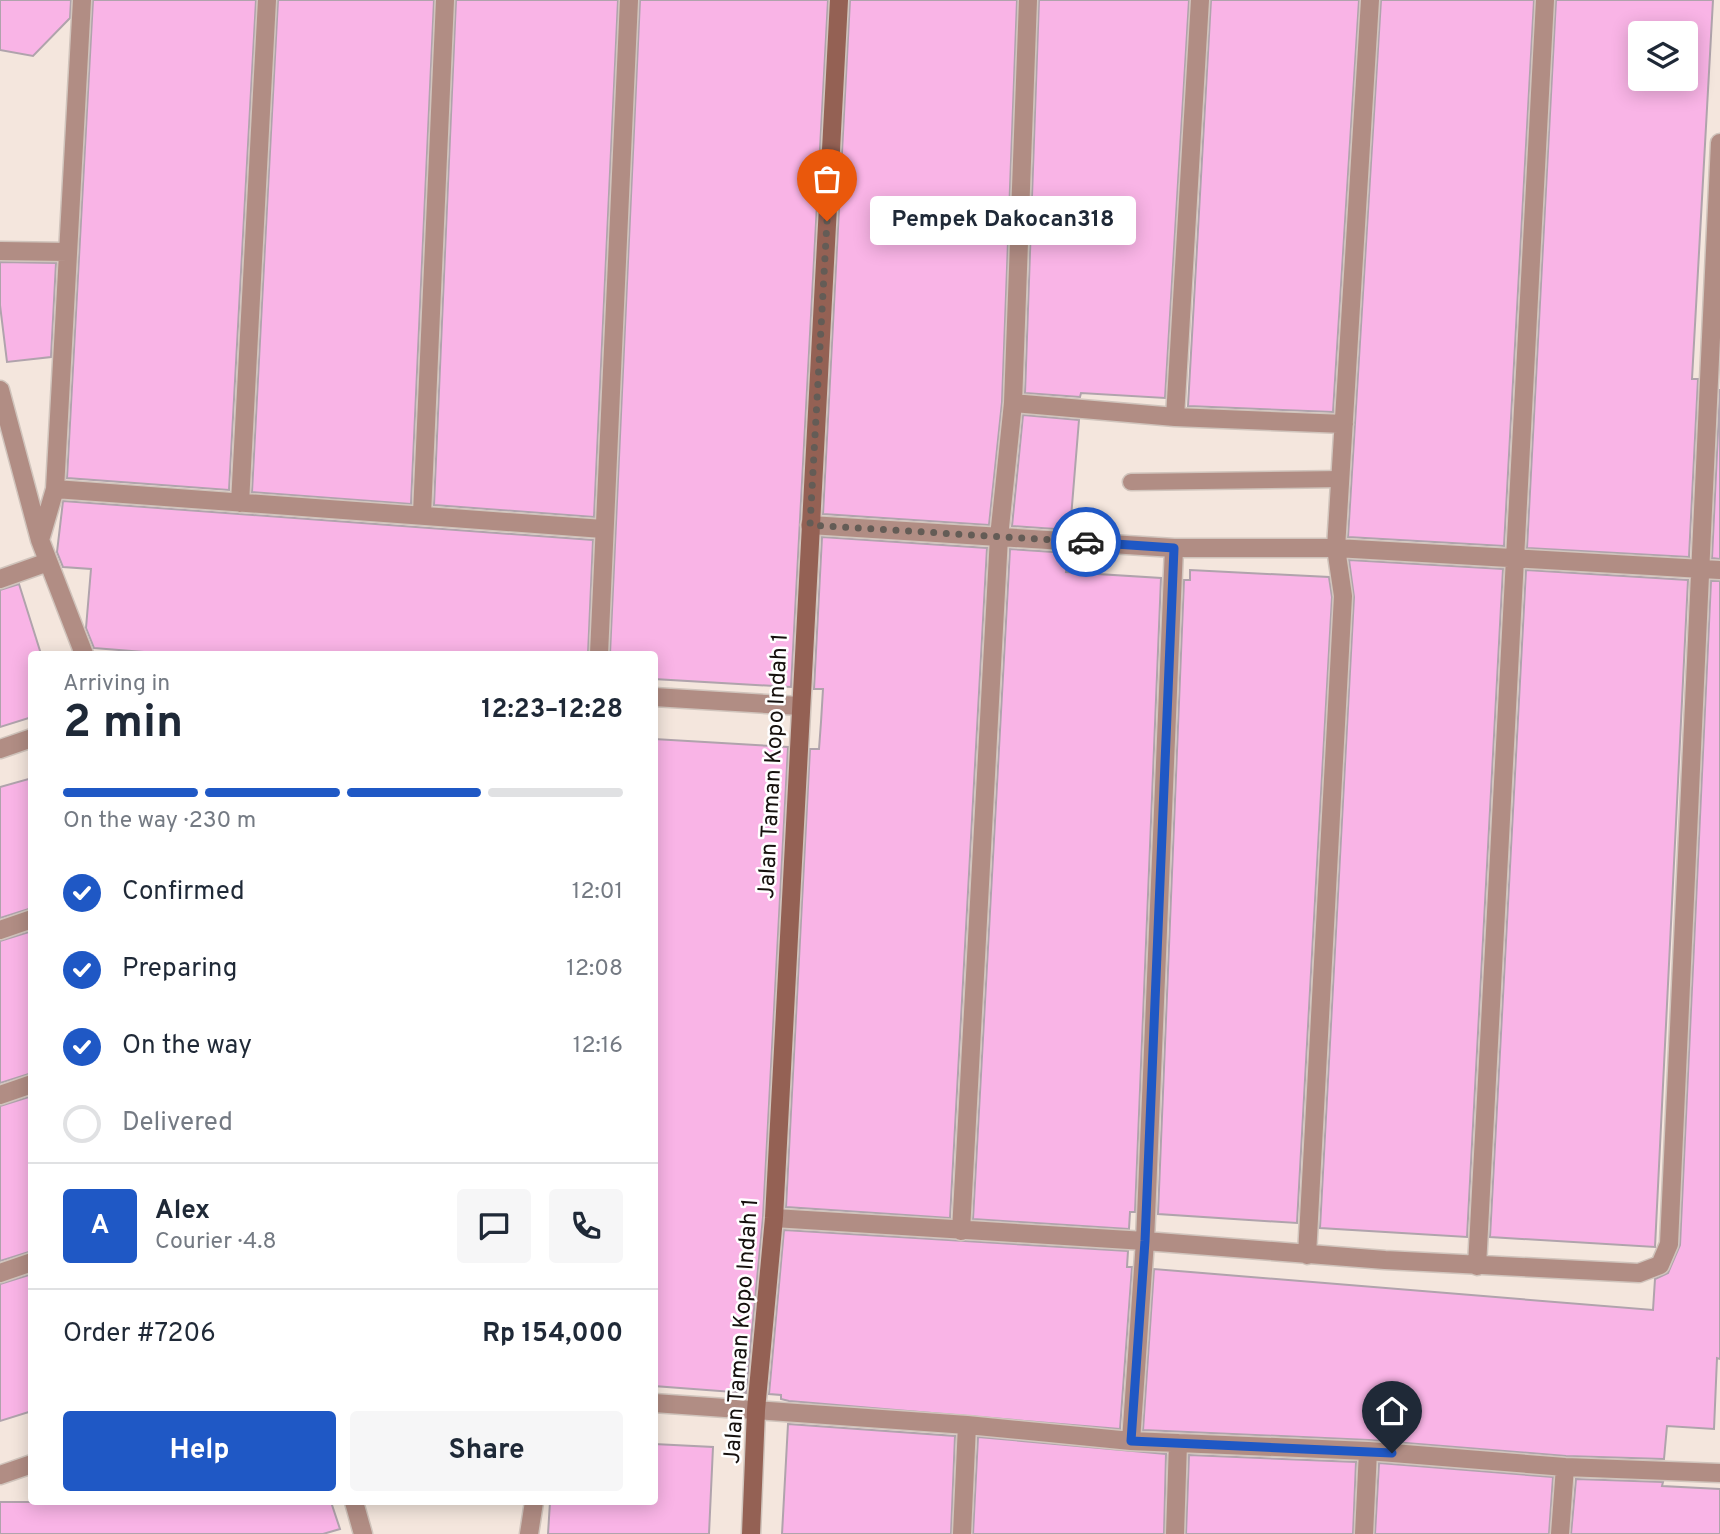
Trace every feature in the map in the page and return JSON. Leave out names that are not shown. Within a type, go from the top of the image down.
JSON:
[{"type":"main road","name":"Jalan Taman Kopo Indah 1","points":[[751,1534],[756,1410],[774,1218],[839,0]]},
{"type":"street","points":[[40,540],[55,489],[82,0]]},
{"type":"street","points":[[240,503],[267,0]]},
{"type":"street","points":[[422,514],[445,0]]},
{"type":"street","points":[[598,651],[629,0]]},
{"type":"street","points":[[961,1231],[999,537],[1013,403],[1028,0]]},
{"type":"street","points":[[1175,417],[1200,0]]},
{"type":"street","points":[[1307,1255],[1343,596],[1335,548],[1370,0]]},
{"type":"street","points":[[1477,1266],[1545,0]]},
{"type":"street","points":[[774,1218],[1145,1241],[1477,1266],[1639,1273],[1660,1265],[1670,1244],[1720,143]]},
{"type":"street","points":[[0,251],[68,252]]},
{"type":"street","points":[[0,390],[40,540],[83,651]]},
{"type":"street","points":[[1013,403],[1175,417],[1344,425]]},
{"type":"street","points":[[55,489],[603,529]]},
{"type":"street","points":[[810,525],[1174,548],[1335,548],[1720,570]]},
{"type":"street","points":[[1131,1441],[1145,1241],[1174,548]]},
{"type":"street","points":[[0,579],[48,562]]},
{"type":"street","points":[[658,697],[800,706]]},
{"type":"street","points":[[0,749],[28,739]]},
{"type":"street","points":[[0,930],[28,920]]},
{"type":"street","points":[[0,1095],[28,1085]]},
{"type":"street","points":[[0,1273],[28,1263]]},
{"type":"street","points":[[658,1403],[967,1425],[1131,1441],[1368,1451],[1564,1467],[1720,1473]]},
{"type":"street","points":[[962,1534],[967,1425]]},
{"type":"street","points":[[1175,1534],[1178,1443]]},
{"type":"street","points":[[1364,1534],[1368,1451]]},
{"type":"street","points":[[0,1475],[28,1465]]},
{"type":"street","points":[[1560,1534],[1564,1467]]},
{"type":"street","points":[[355,1505],[363,1534]]},
{"type":"street","points":[[529,1534],[534,1505]]},
{"type":"lane","points":[[1131,481],[1341,479]]},
{"type":"building","points":[[0,0],[71,0],[70,18],[33,56],[0,50]]},
{"type":"building","points":[[93,0],[256,0],[229,490],[67,478]]},
{"type":"building","points":[[278,0],[434,0],[411,504],[252,492]]},
{"type":"building","points":[[456,0],[618,0],[594,517],[434,505]]},
{"type":"building","points":[[640,0],[828,0],[791,687],[658,679],[658,651],[610,651]]},
{"type":"building","points":[[850,0],[1017,0],[1002,402],[989,525],[823,514]]},
{"type":"building","points":[[1039,0],[1189,0],[1165,398],[1025,393]]},
{"type":"building","points":[[1211,0],[1359,0],[1333,412],[1188,406]]},
{"type":"building","points":[[1381,0],[1534,0],[1504,546],[1348,537]]},
{"type":"building","points":[[1556,0],[1713,0],[1692,379],[1698,379],[1689,557],[1527,548]]},
{"type":"building","points":[[0,262],[56,263],[51,357],[7,362],[0,305]]},
{"type":"building","points":[[1720,389],[1720,559],[1712,558]]},
{"type":"building","points":[[1023,415],[1079,420],[1070,530],[1012,526]]},
{"type":"building","points":[[63,501],[593,540],[588,651],[132,651],[94,648],[86,628],[91,569],[63,567],[57,552]]},
{"type":"building","points":[[822,537],[987,548],[950,1218],[786,1207],[810,749],[819,749],[823,689],[814,689]]},
{"type":"building","points":[[1010,549],[1068,553],[1066,572],[1161,578],[1135,1212],[1130,1212],[1129,1229],[973,1219]]},
{"type":"building","points":[[1349,560],[1503,569],[1467,1237],[1320,1228],[1354,597]]},
{"type":"building","points":[[1190,570],[1329,577],[1332,597],[1297,1223],[1158,1214],[1184,580],[1190,580]]},
{"type":"building","points":[[1526,570],[1688,580],[1655,1247],[1490,1237]]},
{"type":"building","points":[[1711,581],[1720,581],[1720,1359],[1717,1358],[1714,1429],[1667,1426],[1664,1459],[1566,1456],[1369,1440],[1143,1430],[1154,1269],[1653,1310],[1655,1279],[1668,1273],[1680,1245]]},
{"type":"building","points":[[19,584],[40,651],[28,651],[28,718],[0,727],[0,590]]},
{"type":"building","points":[[658,739],[788,747],[763,1217],[746,1393],[658,1386]]},
{"type":"building","points":[[28,779],[28,909],[0,918],[0,787]]},
{"type":"building","points":[[28,932],[28,1074],[0,1083],[0,941]]},
{"type":"building","points":[[28,1097],[28,1252],[0,1261],[0,1106]]},
{"type":"building","points":[[784,1230],[1128,1251],[1127,1267],[1132,1267],[1120,1429],[789,1401],[781,1399],[781,1395],[769,1394]]},
{"type":"building","points":[[28,1275],[28,1412],[0,1421],[0,1284]]},
{"type":"building","points":[[788,1424],[955,1436],[951,1534],[782,1534]]},
{"type":"building","points":[[978,1437],[1166,1454],[1164,1534],[973,1534]]},
{"type":"building","points":[[658,1444],[713,1447],[709,1534],[548,1534],[550,1505],[658,1505]]},
{"type":"building","points":[[1189,1455],[1356,1462],[1353,1534],[1186,1534]]},
{"type":"building","points":[[1379,1463],[1553,1477],[1549,1534],[1375,1534]]},
{"type":"building","points":[[1576,1479],[1663,1482],[1662,1486],[1720,1489],[1720,1534],[1571,1534]]},
{"type":"building","points":[[0,1502],[28,1502],[28,1505],[332,1505],[340,1529],[323,1534],[0,1534]]},
{"type":"way so far","points":[[827,221],[810,525],[1086,542]]},
{"type":"place","name":"Pempek Dakocan318","points":[[827,221]]},
{"type":"route","points":[[1086,542],[1174,548],[1145,1241],[1131,1441],[1392,1453]]}]
